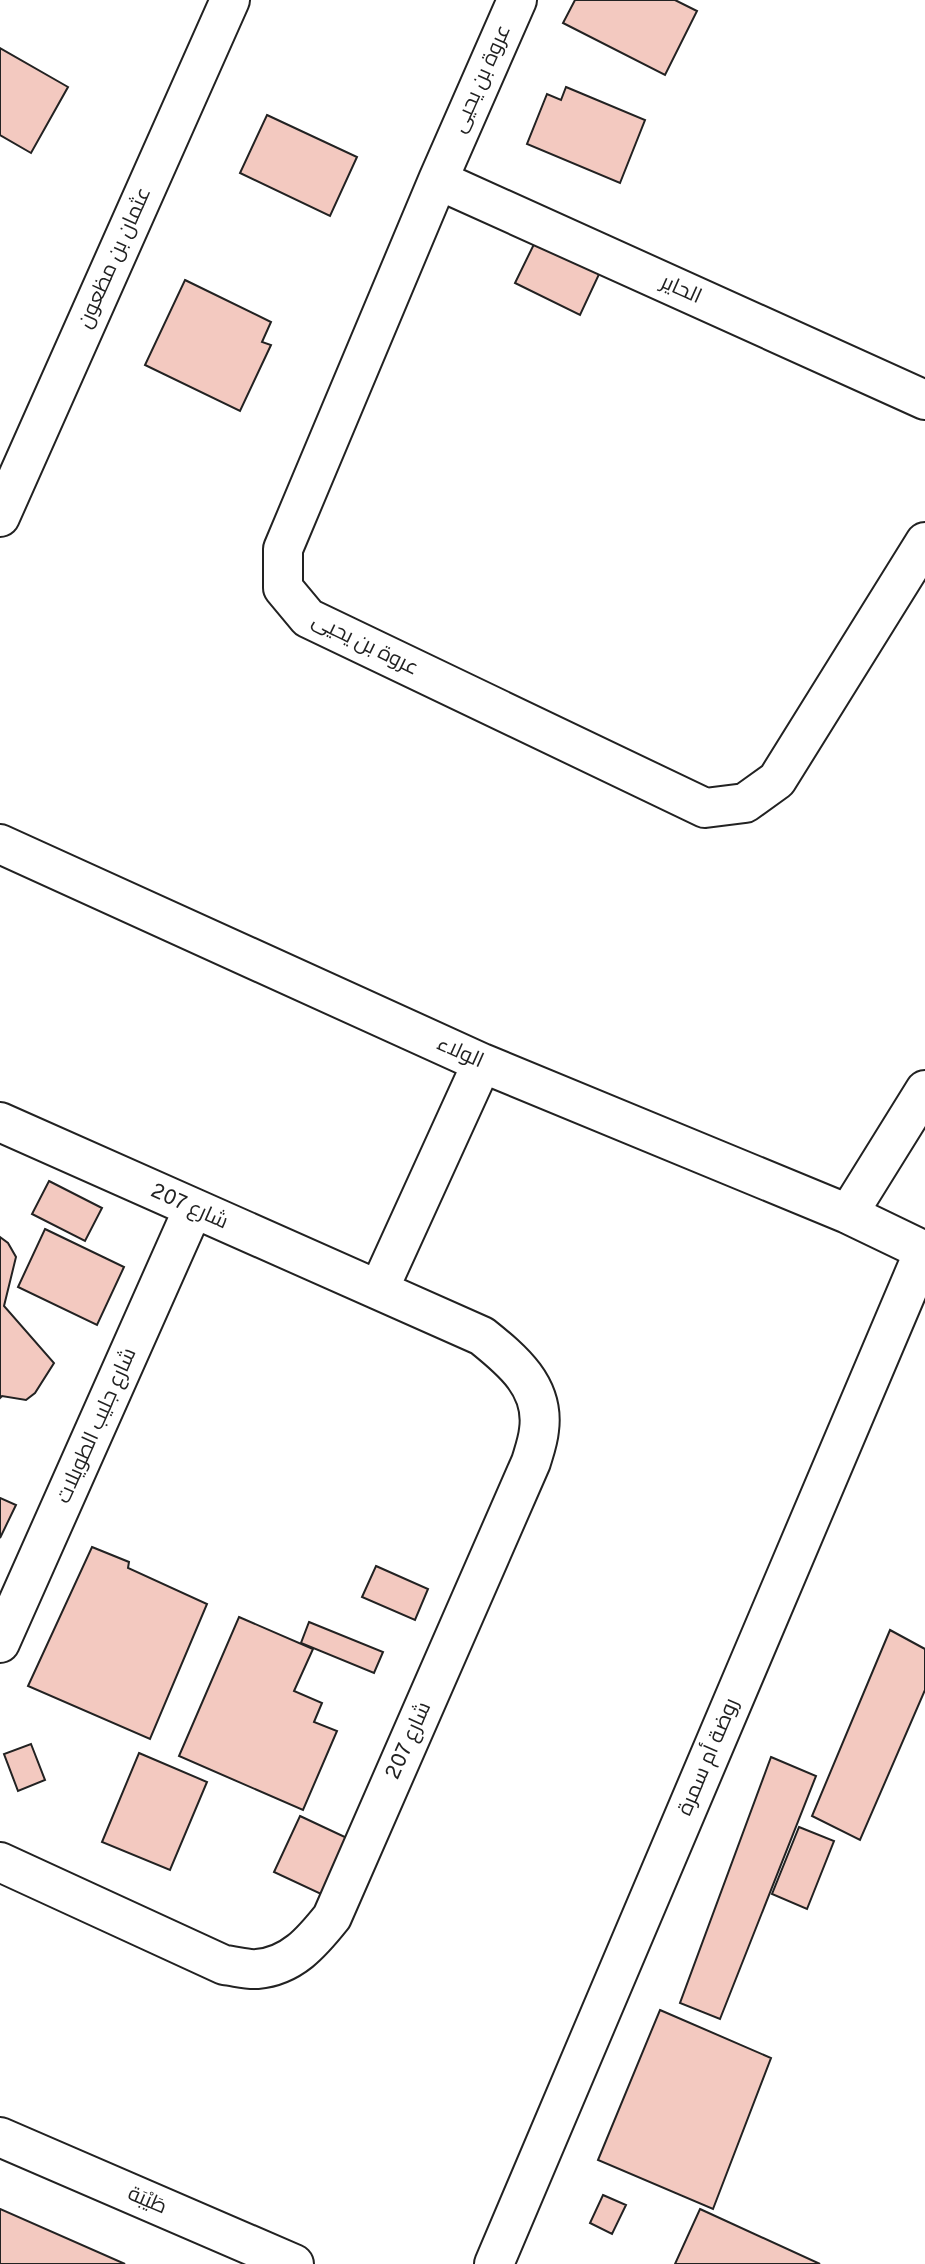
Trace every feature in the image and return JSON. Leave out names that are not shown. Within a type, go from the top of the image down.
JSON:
[{"type":"street","name":"عثمان بن مظعون","points":[[0,517],[230,0]]},
{"type":"street","name":"عروة بن يحيى","points":[[517,0],[438,180],[284,549],[283,587],[308,618],[705,808],[745,803],[777,780],[925,542]]},
{"type":"street","name":"الحاير","points":[[438,180],[925,400]]},
{"type":"street","name":"الولاء","points":[[0,845],[482,1063],[848,1214],[925,1251]]},
{"type":"street","points":[[379,1289],[482,1063]]},
{"type":"street","points":[[848,1214],[925,1090]]},
{"type":"street","name":"شارع 207","points":[[0,1122],[482,1336],[515,1363],[536,1395],[539,1428],[531,1462],[332,1917],[309,1945],[284,1962],[257,1969],[224,1965],[0,1862]]},
{"type":"street","name":"شارع جليب الطويلات","points":[[0,1643],[193,1209]]},
{"type":"street","name":"روضة أم سمرة","points":[[494,2264],[925,1251]]},
{"type":"street","name":"طَيْبَة","points":[[0,2137],[294,2264]]},
{"type":"building","points":[[575,0],[675,0],[697,11],[665,75],[563,23]]},
{"type":"building","points":[[0,48],[68,87],[31,153],[0,135]]},
{"type":"building","points":[[566,87],[645,120],[620,183],[527,144],[547,94],[561,100]]},
{"type":"building","points":[[267,115],[357,157],[330,216],[240,173]]},
{"type":"building","points":[[537,238],[601,270],[580,315],[515,283]]},
{"type":"building","points":[[185,280],[271,322],[262,342],[271,345],[240,411],[145,365]]},
{"type":"building","points":[[49,1181],[102,1208],[85,1241],[32,1214]]},
{"type":"building","points":[[45,1229],[124,1267],[97,1325],[18,1287]]},
{"type":"building","points":[[0,1237],[8,1243],[16,1257],[4,1306],[54,1363],[35,1393],[26,1400],[2,1396],[0,1398]]},
{"type":"building","points":[[0,1498],[16,1505],[0,1538]]},
{"type":"building","points":[[92,1547],[129,1562],[128,1568],[207,1604],[150,1739],[28,1686]]},
{"type":"building","points":[[376,1566],[428,1589],[415,1620],[362,1597]]},
{"type":"building","points":[[239,1617],[313,1649],[294,1691],[322,1703],[314,1722],[337,1731],[303,1810],[179,1756]]},
{"type":"building","points":[[309,1622],[383,1652],[374,1673],[301,1643]]},
{"type":"building","points":[[890,1630],[925,1649],[925,1690],[860,1840],[812,1816]]},
{"type":"building","points":[[31,1744],[45,1780],[18,1791],[4,1754]]},
{"type":"building","points":[[139,1753],[207,1782],[170,1870],[102,1842]]},
{"type":"building","points":[[771,1757],[816,1776],[720,2019],[680,2003]]},
{"type":"building","points":[[300,1816],[347,1838],[321,1894],[274,1872]]},
{"type":"building","points":[[799,1827],[834,1841],[807,1909],[772,1894]]},
{"type":"building","points":[[660,2010],[771,2058],[713,2209],[598,2160]]},
{"type":"building","points":[[603,2195],[626,2205],[612,2234],[590,2223]]},
{"type":"building","points":[[0,2209],[125,2264],[0,2264]]},
{"type":"building","points":[[700,2209],[820,2264],[675,2264]]}]
